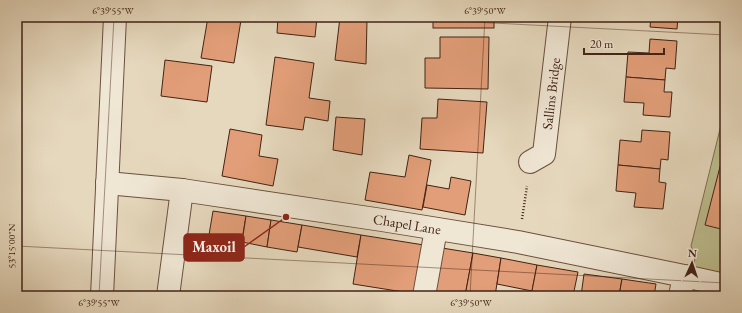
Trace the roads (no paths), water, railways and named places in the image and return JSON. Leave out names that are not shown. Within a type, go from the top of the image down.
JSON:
[{"type":"street","points":[[102,296],[115,17]]},
{"type":"street","name":"Sallins Bridge","points":[[530,162],[544,154],[560,17]]},
{"type":"street","name":"Chapel Lane","points":[[107,183],[182,190],[518,242],[682,286],[725,285]]},
{"type":"street","points":[[168,296],[182,190]]},
{"type":"street","points":[[424,296],[436,229]]},
{"type":"place","name":"Maxoil","points":[[286,217]]}]
